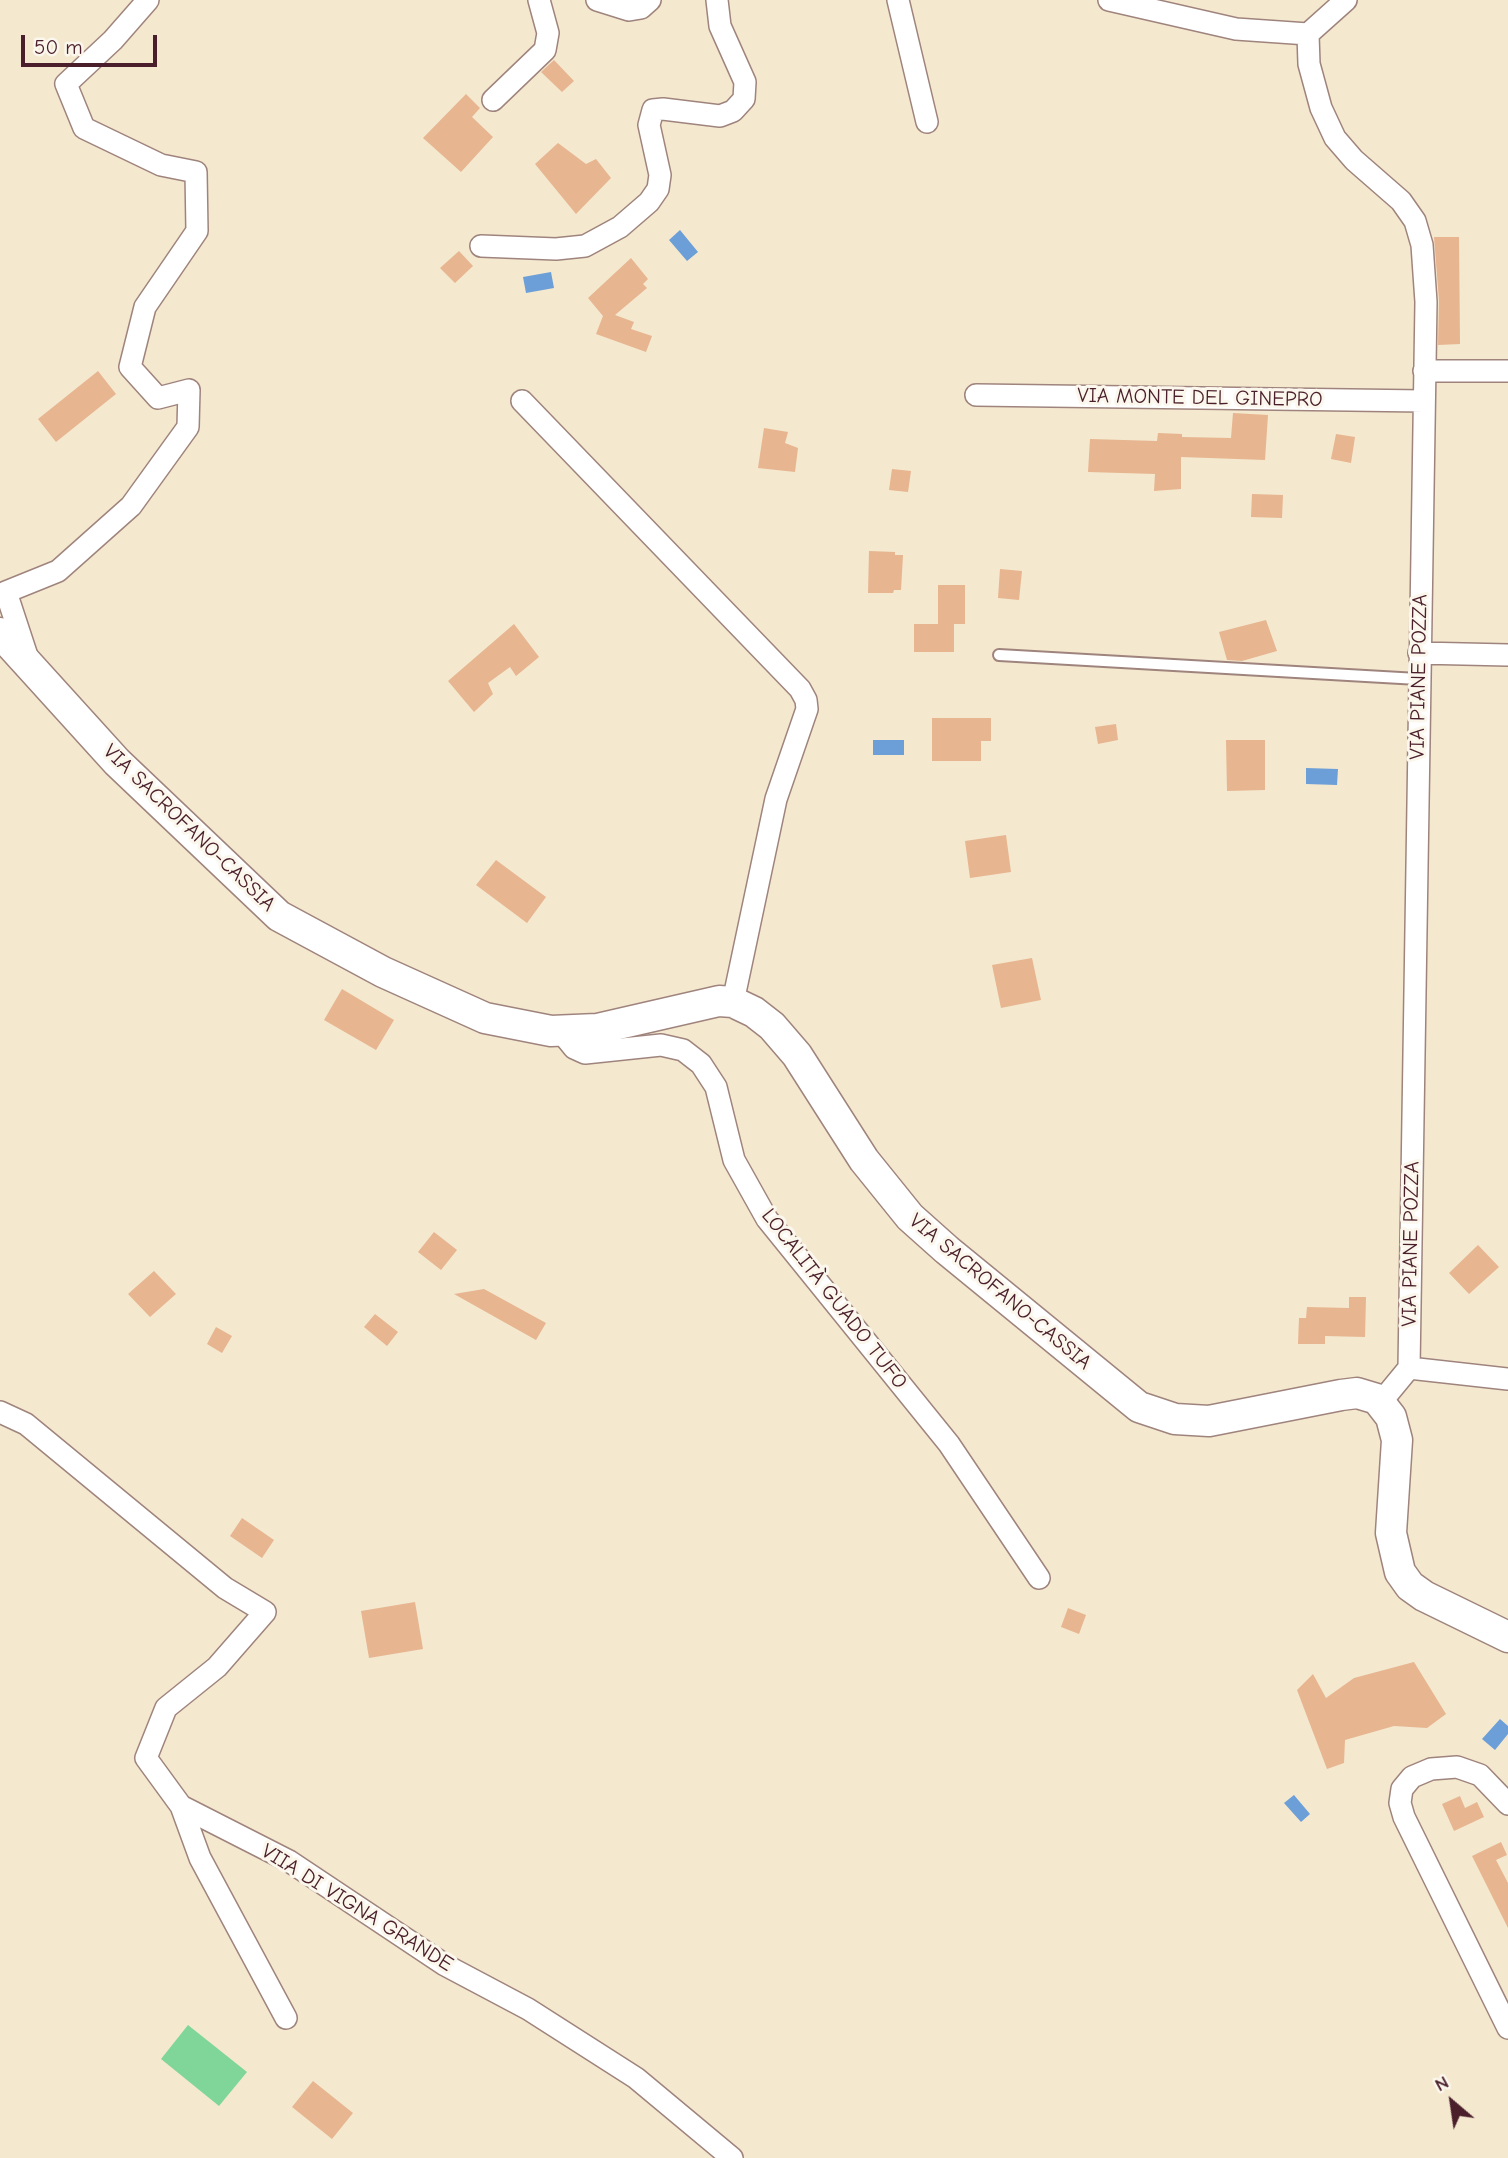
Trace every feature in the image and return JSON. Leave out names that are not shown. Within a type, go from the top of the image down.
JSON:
[{"type":"street","points":[[31,667],[6,592],[58,571],[131,506],[188,427],[189,390],[158,398],[130,367],[145,307],[197,231],[196,172],[161,164],[84,128],[66,84],[113,40],[148,0]]},
{"type":"street","points":[[494,100],[545,50],[548,33],[539,0]]},
{"type":"street","points":[[597,0],[629,10],[641,8],[650,0]]},
{"type":"street","points":[[481,246],[556,249],[584,246],[611,233],[649,202],[658,189],[660,175],[649,125],[653,110],[720,116],[738,108],[744,99],[745,82],[720,26],[717,0]]},
{"type":"street","points":[[898,0],[927,122]]},
{"type":"street","points":[[1109,0],[1236,29],[1308,34],[1346,0]]},
{"type":"street","name":"VIA PIANE POZZA","points":[[1308,34],[1309,64],[1330,129],[1354,160],[1401,201],[1419,228],[1426,292],[1409,1368]]},
{"type":"street","points":[[1424,371],[1508,371]]},
{"type":"street","name":"VIA MONTE DEL GINEPRO","points":[[976,395],[1424,401]]},
{"type":"street","points":[[522,401],[800,689],[806,700],[807,709],[776,799],[733,1002]]},
{"type":"street","name":"VIA SACROFANO-CASSIA","points":[[0,633],[117,762],[279,916],[452,1005],[511,1025],[561,1032],[610,1027],[703,1003],[733,1002],[754,1012],[784,1038],[878,1180],[921,1227],[1132,1402],[1160,1415],[1200,1422],[1350,1394],[1366,1395],[1381,1402]]},
{"type":"street","points":[[1419,653],[1508,655]]},
{"type":"street","name":"LOCALITÀ GUADO TUFO","points":[[561,1032],[574,1048],[585,1053],[661,1045],[683,1050],[701,1064],[716,1087],[734,1160],[767,1219],[943,1437],[1039,1578]]},
{"type":"street","points":[[1508,1379],[1409,1368],[1381,1402],[1391,1417],[1396,1440],[1391,1533],[1400,1572],[1410,1586],[1424,1596],[1508,1637]]},
{"type":"street","name":"VIIA DI VIGNA GRANDE","points":[[0,1412],[26,1424],[225,1588],[265,1612],[218,1667],[166,1708],[146,1758],[181,1806],[289,1861],[445,1965],[539,2016],[636,2078],[732,2158]]},
{"type":"street","points":[[1508,1804],[1480,1774],[1457,1767],[1418,1773],[1402,1789],[1400,1803],[1404,1818],[1508,2028]]},
{"type":"street","points":[[181,1806],[200,1858],[286,2018]]},
{"type":"lane","points":[[999,655],[1418,679]]},
{"type":"green space","points":[[188,2025],[247,2072],[219,2106],[161,2059]]},
{"type":"water","points":[[680,230],[698,252],[687,261],[669,240]]},
{"type":"water","points":[[551,272],[554,288],[526,293],[523,277]]},
{"type":"water","points":[[873,740],[904,740],[904,755],[873,755]]},
{"type":"water","points":[[1306,768],[1338,769],[1337,785],[1306,784]]},
{"type":"water","points":[[1500,1719],[1508,1726],[1508,1734],[1495,1750],[1482,1739]]},
{"type":"water","points":[[1294,1795],[1310,1814],[1301,1822],[1284,1803]]},
{"type":"building","points":[[554,60],[574,81],[562,92],[541,72]]},
{"type":"building","points":[[466,94],[480,108],[472,117],[493,137],[461,172],[423,138]]},
{"type":"building","points":[[558,143],[586,164],[596,159],[611,178],[576,214],[535,164]]},
{"type":"building","points":[[1434,237],[1459,237],[1460,344],[1438,345],[1439,301]]},
{"type":"building","points":[[459,251],[473,266],[455,283],[440,268]]},
{"type":"building","points":[[631,258],[648,279],[643,284],[647,288],[615,315],[634,322],[631,329],[652,336],[646,352],[596,334],[603,316],[588,298]]},
{"type":"building","points":[[98,371],[116,394],[56,442],[38,419]]},
{"type":"building","points":[[1233,413],[1268,415],[1265,460],[1181,457],[1181,489],[1154,491],[1155,474],[1088,472],[1090,439],[1157,441],[1158,433],[1182,434],[1182,437],[1231,438]]},
{"type":"building","points":[[764,428],[788,432],[785,443],[798,448],[795,472],[758,468]]},
{"type":"building","points":[[1336,434],[1355,437],[1351,463],[1331,459]]},
{"type":"building","points":[[892,469],[911,471],[908,492],[889,490]]},
{"type":"building","points":[[1252,494],[1283,495],[1282,518],[1251,517]]},
{"type":"building","points":[[869,551],[903,555],[901,590],[894,590],[893,593],[868,593]]},
{"type":"building","points":[[1000,569],[1022,571],[1019,600],[998,598]]},
{"type":"building","points":[[938,585],[965,585],[965,624],[954,624],[954,652],[914,652],[914,624],[938,624]]},
{"type":"building","points":[[1266,620],[1277,651],[1242,661],[1227,660],[1219,632]]},
{"type":"building","points":[[514,624],[539,657],[516,676],[510,667],[488,683],[493,694],[474,712],[448,681]]},
{"type":"building","points":[[932,718],[991,718],[991,741],[981,741],[981,761],[932,761]]},
{"type":"building","points":[[1116,724],[1118,740],[1098,744],[1095,727]]},
{"type":"building","points":[[1226,740],[1265,740],[1265,790],[1227,791]]},
{"type":"building","points":[[1006,835],[1011,872],[970,878],[965,841]]},
{"type":"building","points":[[496,860],[546,897],[527,923],[476,885]]},
{"type":"building","points":[[1032,958],[1041,1000],[1001,1008],[992,965]]},
{"type":"building","points":[[342,989],[394,1020],[376,1050],[324,1020]]},
{"type":"building","points":[[434,1232],[457,1250],[441,1270],[418,1252]]},
{"type":"building","points":[[1478,1245],[1499,1267],[1469,1294],[1449,1273]]},
{"type":"building","points":[[154,1271],[176,1294],[150,1317],[128,1294]]},
{"type":"building","points":[[484,1289],[546,1323],[536,1340],[454,1294]]},
{"type":"building","points":[[1349,1297],[1366,1297],[1365,1337],[1325,1336],[1325,1344],[1298,1344],[1299,1318],[1306,1318],[1307,1307],[1349,1308]]},
{"type":"building","points":[[375,1314],[398,1332],[387,1346],[364,1327]]},
{"type":"building","points":[[216,1327],[232,1336],[222,1353],[207,1344]]},
{"type":"building","points":[[242,1518],[274,1540],[262,1558],[230,1536]]},
{"type":"building","points":[[415,1602],[423,1649],[369,1658],[361,1611]]},
{"type":"building","points":[[1068,1608],[1086,1615],[1079,1634],[1061,1627]]},
{"type":"building","points":[[1414,1662],[1446,1714],[1427,1728],[1394,1726],[1345,1740],[1344,1763],[1327,1769],[1297,1690],[1313,1674],[1326,1698],[1354,1678]]},
{"type":"building","points":[[1460,1796],[1465,1808],[1477,1802],[1484,1817],[1454,1831],[1442,1804]]},
{"type":"building","points":[[1501,1842],[1507,1855],[1496,1860],[1508,1883],[1508,1928],[1472,1856]]},
{"type":"building","points":[[313,2081],[353,2113],[332,2139],[292,2107]]}]
